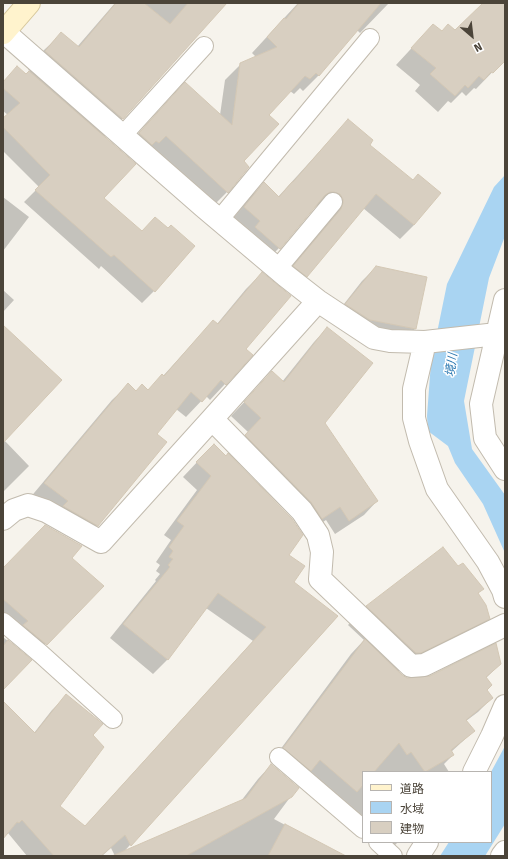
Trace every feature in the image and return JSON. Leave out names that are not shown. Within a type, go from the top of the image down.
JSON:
[{"type":"main road","points":[[3,33],[29,3]]},
{"type":"street","points":[[3,33],[219,220],[278,269],[318,301],[374,338],[390,341],[425,342],[501,332]]},
{"type":"street","points":[[505,300],[501,332],[481,404],[485,438],[505,469]]},
{"type":"street","points":[[3,519],[14,510],[28,505],[46,511],[101,542],[318,301]]},
{"type":"street","points":[[425,342],[414,389],[414,418],[420,441],[437,489],[488,562],[503,590],[505,597]]},
{"type":"street","points":[[212,419],[302,511],[318,535],[322,552],[320,579],[411,666],[424,665],[505,625]]},
{"type":"street","points":[[474,771],[505,706]]},
{"type":"street","points":[[418,856],[426,843]]},
{"type":"street","points":[[502,856],[505,852]]},
{"type":"lane","points":[[219,220],[370,38]]},
{"type":"lane","points":[[122,136],[204,46]]},
{"type":"lane","points":[[278,269],[333,202]]},
{"type":"lane","points":[[3,622],[113,719]]},
{"type":"lane","points":[[279,757],[362,828]]},
{"type":"lane","points":[[379,843],[393,856]]},
{"type":"water","name":"境川","points":[[505,175],[505,236],[489,278],[464,401],[472,449],[505,495],[505,553],[483,504],[455,463],[448,446],[428,431],[427,416],[431,362],[447,284],[494,187]]},
{"type":"water","points":[[505,746],[505,824],[485,856],[440,856],[448,843],[492,843],[492,771]]},
{"type":"building","points":[[116,3],[144,3],[170,24],[188,3],[227,3],[123,119],[45,51],[61,32],[79,47]]},
{"type":"building","points":[[299,3],[381,3],[319,76],[316,73],[310,79],[305,76],[269,115],[279,124],[244,161],[249,167],[228,193],[166,136],[159,143],[156,141],[152,145],[139,133],[185,82],[232,125],[240,63],[277,47],[267,37],[284,18],[286,19]]},
{"type":"building","points":[[483,3],[505,3],[505,61],[493,73],[491,72],[484,80],[479,76],[468,88],[465,85],[455,96],[430,74],[436,68],[411,48],[433,24],[442,31],[448,24],[455,30]]},
{"type":"building","points":[[17,66],[26,74],[29,71],[136,164],[104,198],[142,231],[155,217],[168,228],[171,225],[195,246],[155,292],[114,255],[111,257],[35,190],[50,175],[3,127],[3,118],[20,103],[3,88],[3,82]]},
{"type":"building","points":[[348,119],[373,140],[370,145],[413,180],[418,174],[441,193],[414,225],[376,194],[307,277],[293,266],[341,209],[343,199],[340,194],[330,192],[325,195],[280,249],[255,227],[260,221],[244,207],[264,182],[279,197]]},
{"type":"building","points":[[376,266],[427,277],[416,329],[370,320],[345,304]]},
{"type":"building","points":[[262,272],[291,296],[246,349],[253,355],[226,385],[221,380],[202,402],[191,392],[157,434],[167,442],[98,526],[63,506],[68,501],[44,483],[128,383],[136,391],[142,384],[148,390],[162,374],[164,376],[213,320],[218,324]]},
{"type":"building","points":[[3,325],[62,380],[3,443]]},
{"type":"building","points":[[327,327],[373,363],[325,423],[378,501],[349,521],[340,507],[322,519],[311,502],[245,435],[261,418],[244,402],[272,371],[284,382]]},
{"type":"building","points":[[214,444],[226,456],[228,453],[292,519],[303,535],[289,555],[305,566],[294,582],[338,616],[131,846],[125,835],[101,856],[54,856],[22,820],[19,823],[17,822],[3,839],[3,701],[35,733],[66,694],[103,724],[93,735],[104,747],[60,806],[85,826],[266,627],[218,593],[168,660],[123,624],[170,567],[168,565],[173,559],[169,557],[173,551],[169,547],[184,526],[177,521],[211,476],[196,462]]},
{"type":"building","points":[[45,525],[82,546],[72,558],[104,586],[47,645],[23,625],[28,621],[3,599],[3,568]]},
{"type":"building","points":[[443,547],[458,566],[463,563],[484,589],[478,593],[486,605],[490,619],[421,653],[416,653],[366,606]]},
{"type":"building","points":[[365,639],[402,675],[407,678],[430,676],[496,643],[501,664],[486,677],[492,685],[487,690],[493,698],[466,720],[475,731],[451,750],[454,755],[427,771],[424,771],[411,752],[407,755],[399,743],[375,771],[362,771],[362,786],[357,792],[320,760],[311,771],[283,748]]},
{"type":"building","points":[[8,640],[32,660],[3,690],[3,646]]},
{"type":"building","points":[[271,764],[299,788],[292,797],[186,856],[112,856],[246,798]]},
{"type":"building","points":[[285,824],[346,856],[268,856]]}]
